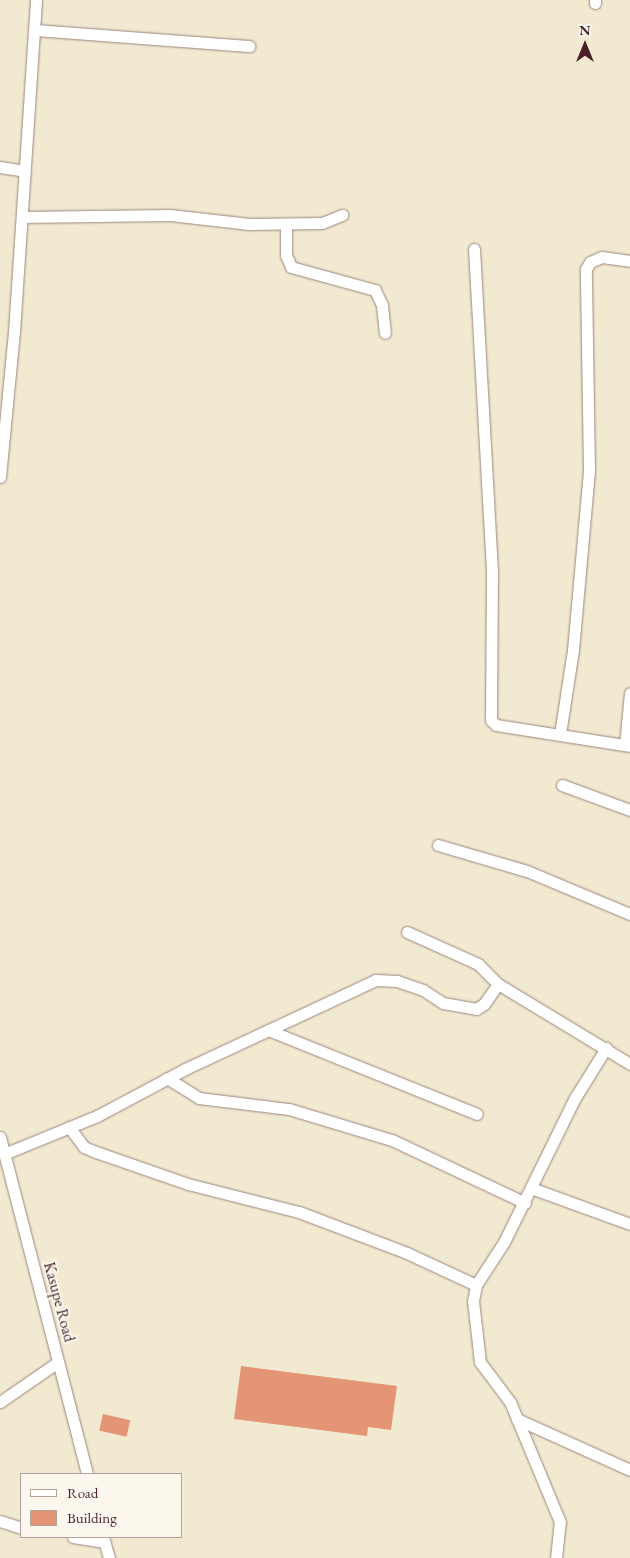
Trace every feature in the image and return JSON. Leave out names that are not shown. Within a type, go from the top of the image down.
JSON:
[{"type":"street","points":[[0,477],[3,408],[22,217],[36,0]]},
{"type":"street","points":[[34,30],[249,46]]},
{"type":"street","points":[[0,167],[25,171]]},
{"type":"street","points":[[22,217],[170,215],[249,224],[286,224],[322,223],[342,215]]},
{"type":"street","points":[[286,224],[286,255],[291,267],[375,290],[382,306],[385,333]]},
{"type":"street","points":[[474,249],[492,573],[490,718],[496,725],[627,745],[630,693]]},
{"type":"street","points":[[560,734],[573,650],[590,470],[586,269],[590,262],[602,258],[630,261]]},
{"type":"street","points":[[562,785],[630,810]]},
{"type":"street","points":[[438,845],[527,870],[630,914]]},
{"type":"street","points":[[407,932],[478,964],[498,984],[630,1064]]},
{"type":"street","points":[[4,1154],[69,1127],[166,1078],[381,978],[416,986],[443,1003],[476,1009],[484,1004],[498,984]]},
{"type":"street","points":[[268,1030],[477,1114]]},
{"type":"street","points":[[556,1558],[560,1522],[518,1419],[505,1393],[479,1358],[472,1301],[476,1285],[504,1242],[525,1203],[575,1098],[606,1048]]},
{"type":"street","points":[[166,1078],[205,1100],[289,1109],[392,1140],[525,1203]]},
{"type":"street","points":[[69,1127],[84,1147],[96,1152],[188,1184],[300,1212],[407,1253],[476,1285]]},
{"type":"street","name":"Kasupe Road","points":[[0,1137],[87,1473]]},
{"type":"street","points":[[531,1188],[630,1224]]},
{"type":"street","points":[[0,1402],[58,1362]]},
{"type":"street","points":[[518,1419],[630,1470]]},
{"type":"street","points":[[0,1521],[20,1528]]},
{"type":"street","points":[[83,1538],[104,1540],[108,1558]]},
{"type":"building","points":[[241,1366],[397,1386],[391,1430],[368,1427],[367,1436],[234,1419]]},
{"type":"building","points":[[103,1414],[130,1420],[126,1437],[99,1431]]}]
